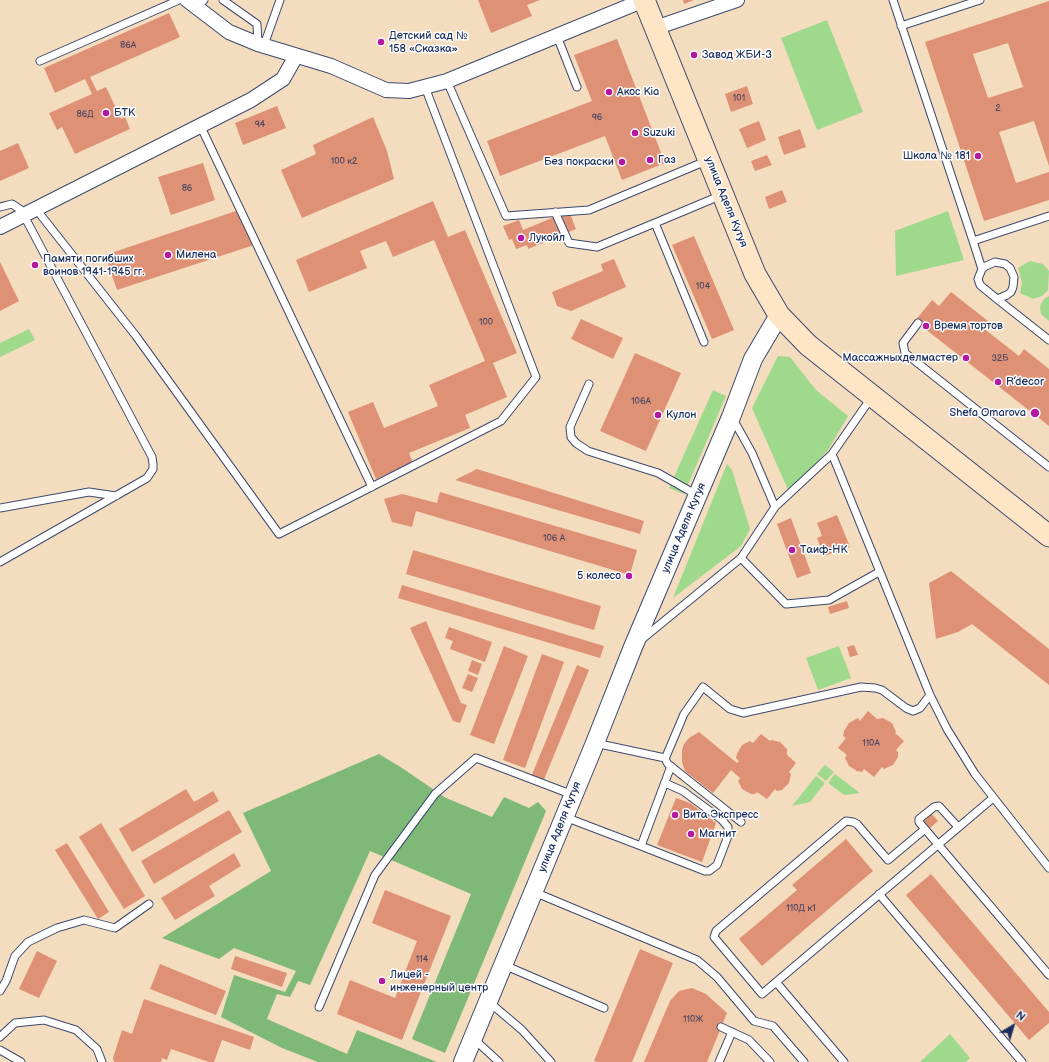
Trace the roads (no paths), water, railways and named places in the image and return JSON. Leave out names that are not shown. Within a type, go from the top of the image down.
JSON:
[{"type":"main road","name":"улица Аделя Кутуя","points":[[644,0],[724,194],[755,274],[780,315]]},
{"type":"main road","points":[[780,315],[808,345],[1049,536]]},
{"type":"street","points":[[196,3],[229,32],[296,56],[331,66],[386,90],[409,91],[447,81],[644,0]]},
{"type":"street","points":[[655,28],[737,0]]},
{"type":"street","points":[[0,227],[251,100],[283,79],[296,56]]},
{"type":"street","name":"улица Аделя Кутуя","points":[[463,1062],[474,1039],[633,647],[731,417],[753,359],[780,315]]},
{"type":"lane","points":[[40,61],[179,0]]},
{"type":"lane","points":[[223,0],[257,24],[261,44]]},
{"type":"lane","points":[[261,44],[280,0]]},
{"type":"lane","points":[[893,0],[982,269]]},
{"type":"lane","points":[[901,26],[980,0]]},
{"type":"lane","points":[[557,36],[577,87]]},
{"type":"lane","points":[[447,81],[506,216],[588,210],[709,160]]},
{"type":"lane","points":[[0,207],[9,203],[30,212],[136,336],[279,534],[501,421],[536,377],[425,87]]},
{"type":"lane","points":[[200,126],[372,487]]},
{"type":"lane","points":[[556,212],[569,243],[597,247],[724,194]]},
{"type":"lane","points":[[0,562],[116,496],[150,474],[153,464],[152,457],[30,212]]},
{"type":"lane","points":[[972,241],[1049,216]]},
{"type":"lane","points":[[655,223],[704,342]]},
{"type":"lane","points":[[997,299],[1007,296],[1011,292],[1014,282],[1013,272],[1010,268],[1000,263],[990,263],[982,269],[978,279],[979,282],[997,299],[1049,340]]},
{"type":"lane","points":[[918,323],[903,343],[905,353],[1049,467]]},
{"type":"lane","points":[[589,384],[570,427],[571,437],[576,444],[588,451],[658,473],[698,495]]},
{"type":"lane","points":[[633,647],[741,558],[775,507],[832,454],[872,396]]},
{"type":"lane","points":[[731,417],[752,453],[775,507]]},
{"type":"lane","points":[[832,454],[930,695],[961,754],[993,798],[1049,868]]},
{"type":"lane","points":[[0,508],[88,492],[116,496]]},
{"type":"lane","points":[[741,558],[786,604],[829,600],[879,572]]},
{"type":"lane","points":[[665,758],[684,714],[703,687],[730,709],[743,713],[862,687],[882,690],[906,708],[913,710],[920,708],[930,695]]},
{"type":"lane","points":[[595,743],[665,758],[671,766],[741,822]]},
{"type":"lane","points":[[319,1007],[375,875],[435,794],[476,758],[573,795]]},
{"type":"lane","points":[[640,846],[671,766]]},
{"type":"lane","points":[[564,816],[709,871],[717,865],[728,836],[728,827],[722,820],[683,791],[665,783]]},
{"type":"lane","points":[[925,829],[888,860],[857,824],[846,821],[716,931],[714,935],[715,939],[762,994],[993,798]]},
{"type":"lane","points":[[958,827],[943,808],[937,806],[919,819],[919,822],[1049,975]]},
{"type":"lane","points":[[534,892],[697,960],[718,977],[754,1021],[773,1026],[804,1062]]},
{"type":"lane","points":[[879,894],[1022,1062]]},
{"type":"lane","points":[[0,991],[6,981],[15,956],[28,942],[57,928],[84,920],[115,928],[149,904]]},
{"type":"lane","points":[[504,965],[604,1008]]},
{"type":"lane","points":[[776,982],[844,1062]]},
{"type":"lane","points":[[489,1002],[522,1030],[551,1062]]},
{"type":"lane","points":[[0,1037],[15,1023],[44,1020],[76,1030],[97,1049],[102,1062]]},
{"type":"lane","points":[[721,1027],[751,1041],[770,1062]]},
{"type":"lane","points":[[720,1062],[732,1032]]},
{"type":"lane","points":[[474,1039],[499,1062]]},
{"type":"lane","points":[[0,1050],[20,1062]]},
{"type":"place","name":"Детский сад № 158 «Сказка»","points":[[381,42]]},
{"type":"place","name":"Завод ЖБИ-3","points":[[694,55]]},
{"type":"place","name":"Акос Kia","points":[[609,92]]},
{"type":"place","name":"БТК","points":[[106,113]]},
{"type":"place","name":"Suzuki","points":[[635,133]]},
{"type":"place","name":"Школа № 181","points":[[978,156]]},
{"type":"place","name":"Газ","points":[[650,160]]},
{"type":"place","name":"Без покраски","points":[[622,162]]},
{"type":"place","name":"Лукойл","points":[[521,238]]},
{"type":"place","name":"Милена","points":[[168,255]]},
{"type":"place","name":"Памяти погибших воинов 1941-1945 гг.","points":[[35,265]]},
{"type":"place","name":"Время тортов","points":[[926,326]]},
{"type":"place","name":"Массажныхделмастер","points":[[966,358]]},
{"type":"place","name":"R’decor","points":[[998,382]]},
{"type":"place","name":"Shefa Omarova","points":[[1035,413]]},
{"type":"place","name":"Кулон","points":[[658,415]]},
{"type":"place","name":"Таиф-НК","points":[[792,550]]},
{"type":"place","name":"5 колесо","points":[[629,576]]},
{"type":"place","name":"Вита Экспресс","points":[[675,815]]},
{"type":"place","name":"Магнит","points":[[691,834]]},
{"type":"place","name":"Лицей - инженерный центр","points":[[382,981]]}]
